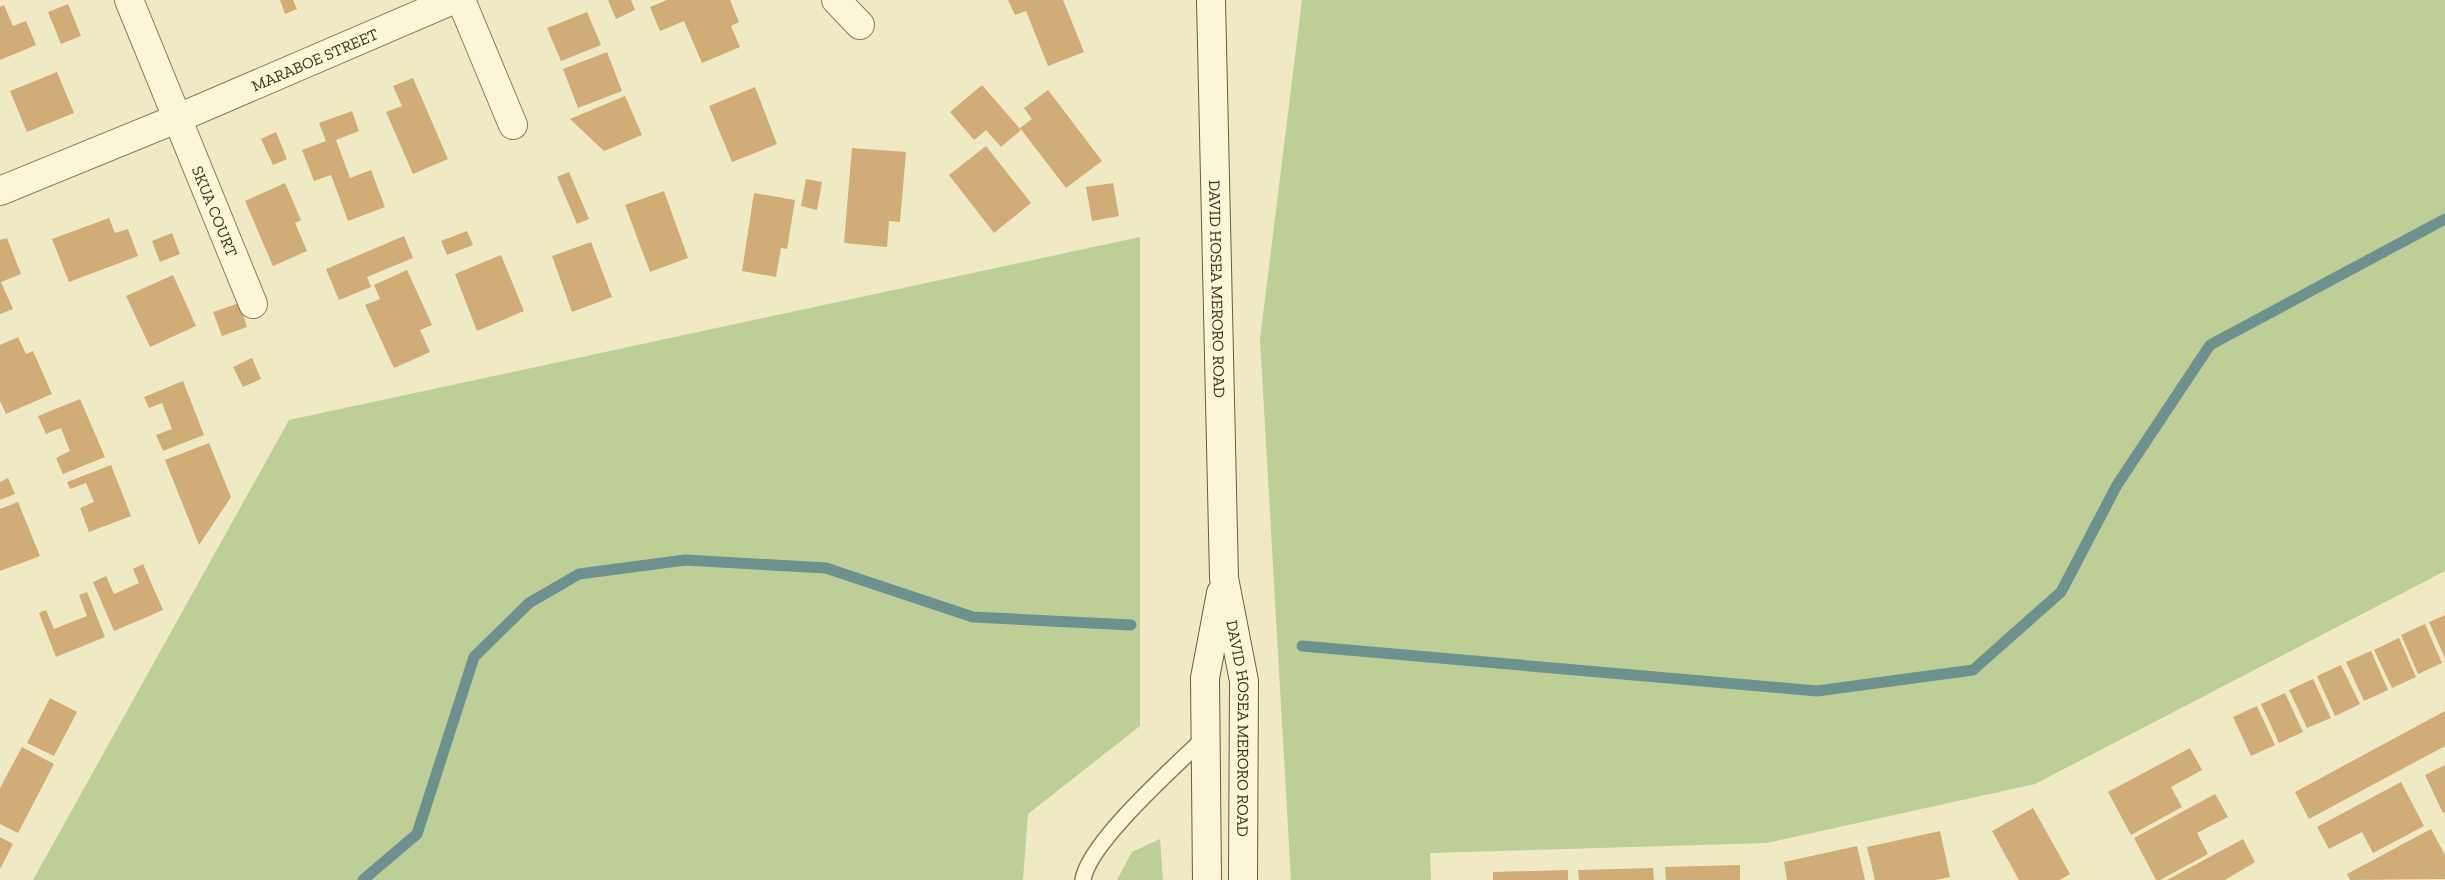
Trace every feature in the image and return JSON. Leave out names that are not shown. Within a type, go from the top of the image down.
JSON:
[{"type":"main road","points":[[128,0],[176,119]]},
{"type":"main road","name":"MARABOE STREET","points":[[0,191],[176,119],[453,0]]},
{"type":"main road","points":[[461,0],[513,125]]},
{"type":"main road","points":[[836,0],[860,25]]},
{"type":"main road","name":"DAVID HOSEA MERORO ROAD","points":[[1212,0],[1224,578],[1244,681],[1243,880]]},
{"type":"main road","name":"SKUA COURT","points":[[176,119],[253,304]]},
{"type":"main road","name":"DAVID HOSEA MERORO ROAD","points":[[1207,880],[1204,738],[1205,678],[1224,578]]},
{"type":"lane","points":[[1084,880],[1084,872],[1103,842],[1204,738]]},
{"type":"green space","points":[[1302,0],[2445,0],[2445,571],[2035,784],[1767,843],[1430,853],[1431,880],[1291,880],[1260,339]]},
{"type":"green space","points":[[1140,237],[1140,726],[1028,814],[1023,880],[33,880],[289,420]]},
{"type":"green space","points":[[1160,839],[1163,880],[1117,880],[1132,852]]},
{"type":"building","points":[[280,0],[293,0],[297,9],[285,14]]},
{"type":"building","points":[[608,0],[631,0],[635,10],[616,19]]},
{"type":"building","points":[[667,0],[730,0],[739,22],[731,26],[740,47],[702,63],[684,21],[660,31],[650,7]]},
{"type":"building","points":[[1008,0],[1063,0],[1084,52],[1048,66],[1026,11],[1015,15]]},
{"type":"building","points":[[68,4],[81,36],[61,44],[48,12]]},
{"type":"building","points":[[4,5],[13,26],[26,21],[36,45],[0,60],[0,7]]},
{"type":"building","points":[[587,12],[601,45],[561,61],[547,28]]},
{"type":"building","points":[[607,52],[622,91],[578,108],[563,69]]},
{"type":"building","points":[[57,72],[74,113],[27,132],[10,91]]},
{"type":"building","points":[[413,78],[448,159],[413,174],[386,112],[402,106],[393,86]]},
{"type":"building","points":[[982,85],[1021,130],[1001,147],[986,130],[974,140],[950,112]]},
{"type":"building","points":[[755,87],[777,144],[732,162],[709,106]]},
{"type":"building","points":[[1048,90],[1102,161],[1066,188],[1020,128],[1032,119],[1024,108]]},
{"type":"building","points":[[625,96],[642,135],[604,151],[570,119]]},
{"type":"building","points":[[352,111],[359,131],[336,140],[350,178],[371,170],[385,207],[348,221],[331,175],[314,181],[302,150],[326,141],[319,123]]},
{"type":"building","points":[[276,132],[287,159],[273,165],[261,139]]},
{"type":"building","points":[[986,146],[1031,203],[994,233],[949,175]]},
{"type":"building","points":[[852,148],[906,152],[900,222],[889,221],[887,247],[844,243]]},
{"type":"building","points":[[569,172],[589,219],[577,224],[557,177]]},
{"type":"building","points":[[806,179],[822,182],[817,210],[801,206]]},
{"type":"building","points":[[285,183],[301,220],[295,223],[307,251],[273,266],[245,201]]},
{"type":"building","points":[[1113,183],[1119,216],[1092,221],[1086,187]]},
{"type":"building","points":[[664,191],[688,258],[650,272],[625,205]]},
{"type":"building","points":[[754,193],[795,200],[787,249],[781,248],[776,277],[742,271]]},
{"type":"building","points":[[109,218],[115,233],[128,229],[138,256],[69,282],[52,239]]},
{"type":"building","points":[[467,231],[473,245],[447,255],[441,241]]},
{"type":"building","points":[[172,233],[180,254],[160,262],[152,241]]},
{"type":"building","points":[[404,236],[413,258],[367,277],[371,287],[339,300],[326,269]]},
{"type":"building","points":[[7,238],[21,274],[1,282],[13,309],[0,314],[0,240]]},
{"type":"building","points":[[591,242],[612,297],[572,312],[552,256]]},
{"type":"building","points":[[501,255],[524,311],[477,331],[455,274]]},
{"type":"building","points":[[407,270],[432,325],[420,330],[430,352],[394,368],[365,305],[380,299],[374,285]]},
{"type":"building","points":[[173,275],[196,326],[150,347],[126,296]]},
{"type":"building","points":[[239,303],[247,327],[222,336],[213,312]]},
{"type":"building","points":[[18,337],[26,354],[33,351],[52,394],[6,414],[0,401],[0,345]]},
{"type":"building","points":[[252,358],[261,379],[243,387],[233,367]]},
{"type":"building","points":[[183,381],[204,435],[163,451],[156,435],[172,429],[162,403],[149,408],[144,397]]},
{"type":"building","points":[[80,399],[105,457],[63,474],[56,458],[70,451],[61,428],[46,434],[38,416]]},
{"type":"building","points":[[209,443],[231,497],[199,545],[165,460]]},
{"type":"building","points":[[111,465],[131,516],[89,532],[80,508],[94,502],[86,483],[70,489],[67,482]]},
{"type":"building","points":[[8,478],[15,494],[0,500],[0,482]]},
{"type":"building","points":[[18,502],[40,556],[0,571],[0,509]]},
{"type":"building","points":[[143,564],[163,610],[114,631],[93,582],[106,576],[114,594],[139,583],[133,569]]},
{"type":"building","points":[[87,592],[105,637],[56,657],[39,613],[46,610],[54,629],[87,616],[79,595]]},
{"type":"building","points":[[2445,615],[2445,658],[2429,622]]},
{"type":"building","points":[[2425,624],[2442,663],[2418,674],[2401,635]]},
{"type":"building","points":[[2399,638],[2416,677],[2392,688],[2374,650]]},
{"type":"building","points":[[2371,651],[2388,690],[2364,701],[2346,662]]},
{"type":"building","points":[[2341,665],[2360,704],[2335,716],[2317,676]]},
{"type":"building","points":[[2313,679],[2331,718],[2307,728],[2289,690]]},
{"type":"building","points":[[2285,693],[2303,732],[2279,743],[2261,704]]},
{"type":"building","points":[[50,698],[77,712],[54,756],[27,743]]},
{"type":"building","points":[[2257,706],[2275,745],[2251,756],[2233,717]]},
{"type":"building","points":[[2445,711],[2445,746],[2309,819],[2295,792]]},
{"type":"building","points":[[22,747],[54,764],[18,833],[0,824],[0,788]]},
{"type":"building","points":[[2190,748],[2202,770],[2171,787],[2182,807],[2131,835],[2108,792]]},
{"type":"building","points":[[2445,765],[2445,812],[2443,813],[2425,775]]},
{"type":"building","points":[[2401,782],[2424,826],[2373,853],[2362,832],[2329,849],[2317,827]]},
{"type":"building","points":[[2215,794],[2228,817],[2197,833],[2208,854],[2160,880],[2156,880],[2134,838]]},
{"type":"building","points":[[2033,808],[2070,874],[2060,880],[2019,880],[1992,831]]},
{"type":"building","points":[[2431,829],[2445,855],[2445,879],[2350,880],[2347,874]]},
{"type":"building","points":[[1940,831],[1950,877],[1935,880],[1875,880],[1867,847]]},
{"type":"building","points":[[0,837],[13,844],[0,869]]},
{"type":"building","points":[[2243,839],[2255,862],[2225,880],[2167,880]]},
{"type":"building","points":[[1857,846],[1865,880],[1787,880],[1784,862]]},
{"type":"building","points":[[1740,865],[1740,880],[1666,880],[1665,867]]},
{"type":"building","points":[[1653,868],[1654,880],[1579,880],[1578,870]]},
{"type":"building","points":[[1568,870],[1568,880],[1493,880],[1493,872]]},
{"type":"waterway","points":[[1302,646],[1817,691],[1973,670],[2061,592],[2117,485],[2210,345],[2445,219]]},
{"type":"waterway","points":[[363,880],[417,834],[474,657],[529,603],[579,574],[685,560],[826,568],[973,617],[1131,625]]}]
